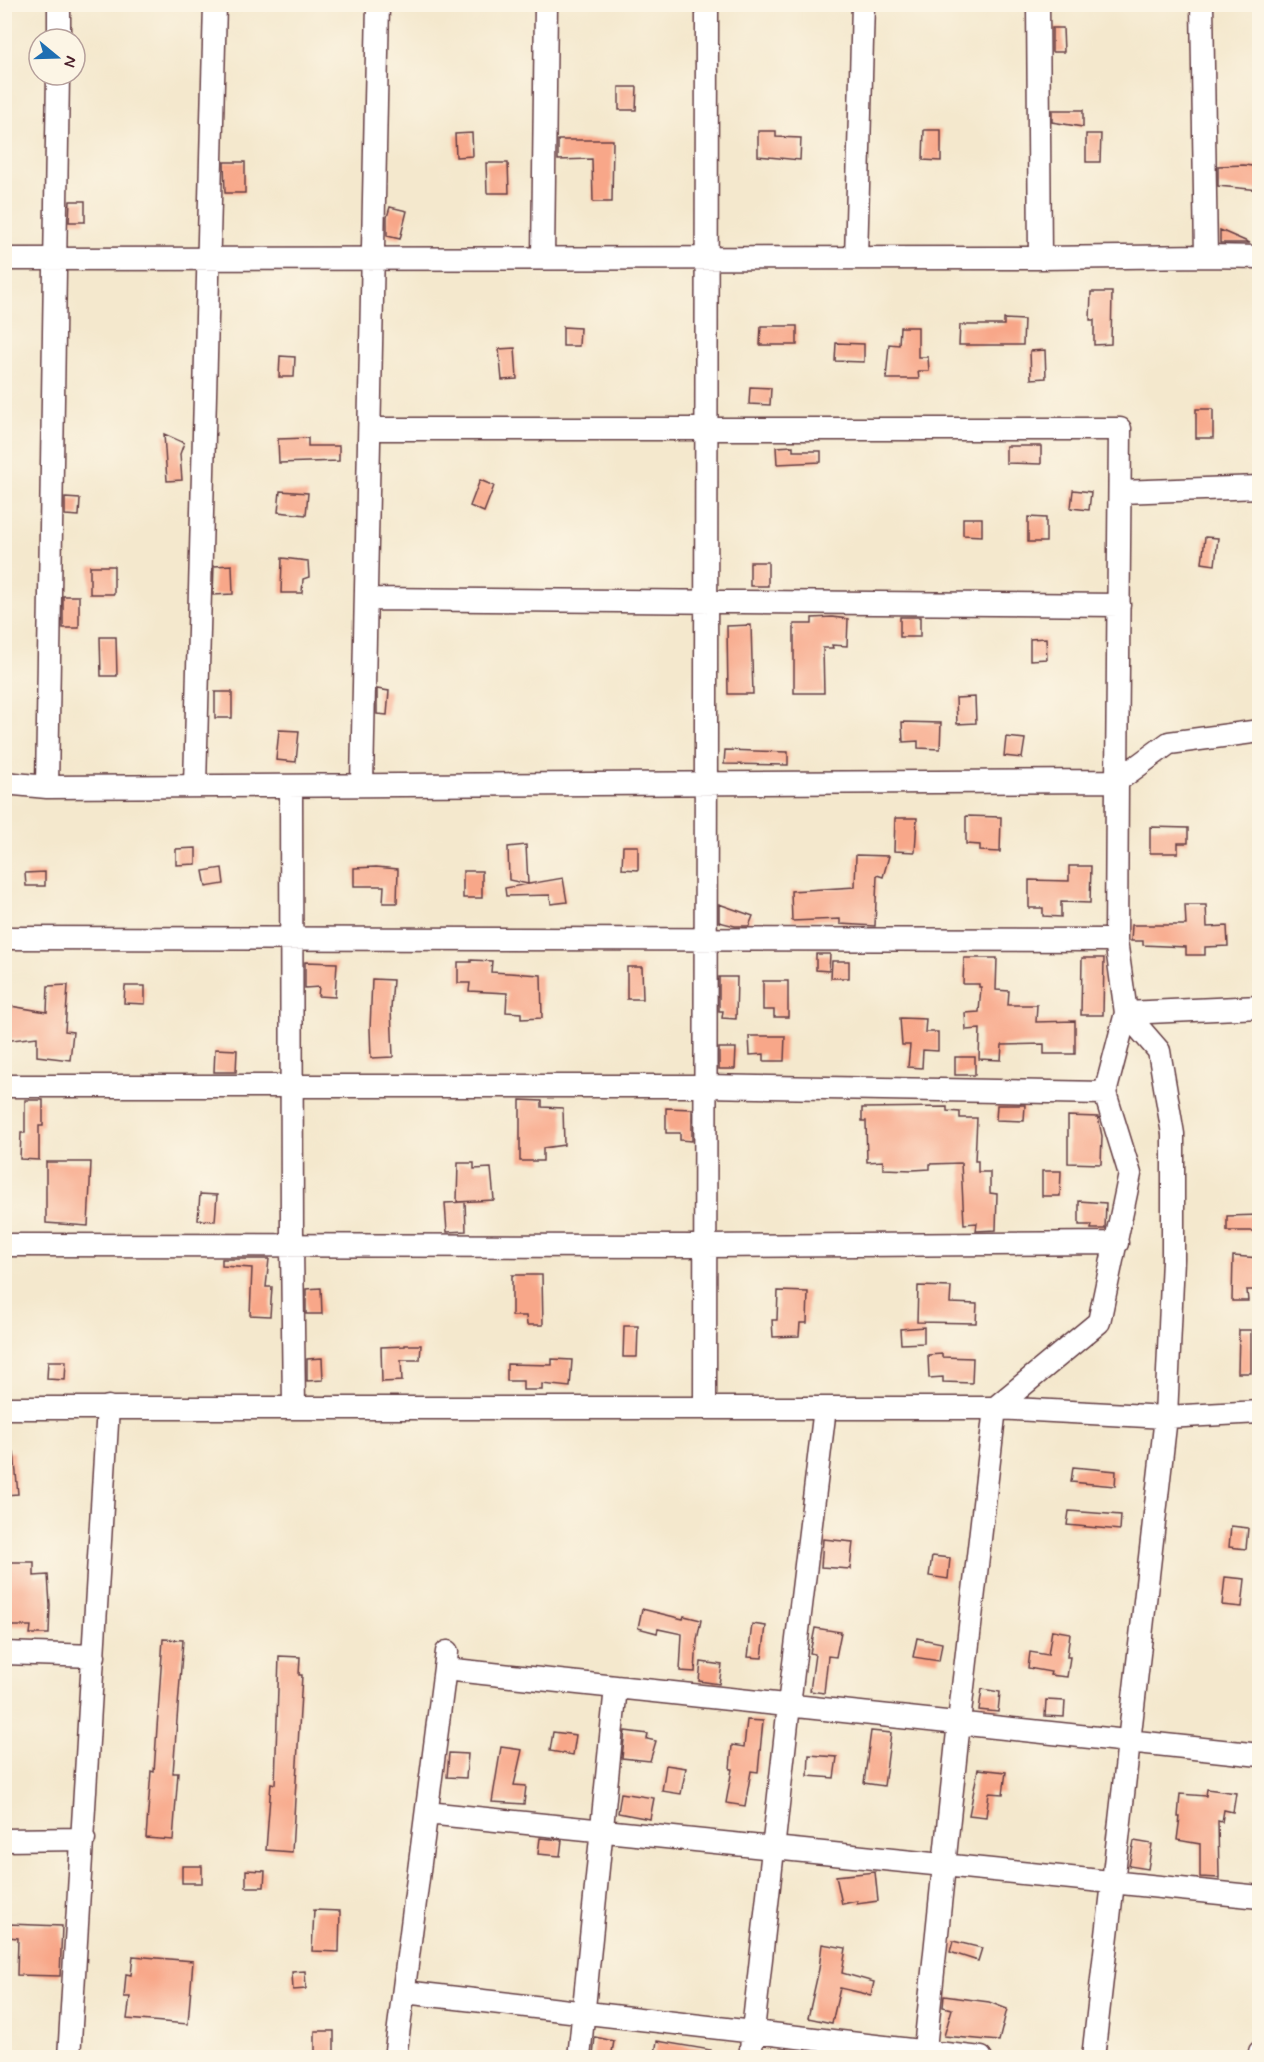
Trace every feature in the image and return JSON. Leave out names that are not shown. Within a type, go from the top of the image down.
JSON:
[{"type":"street","points":[[58,27],[59,4]]},
{"type":"street","points":[[195,786],[215,4]]},
{"type":"street","points":[[362,784],[378,4]]},
{"type":"street","points":[[543,258],[546,4]]},
{"type":"street","points":[[705,1408],[707,4]]},
{"type":"street","points":[[856,258],[863,4]]},
{"type":"street","points":[[1038,4],[1040,258]]},
{"type":"street","points":[[1202,4],[1206,256]]},
{"type":"street","points":[[47,787],[58,87]]},
{"type":"street","points":[[4,259],[1260,257]]},
{"type":"street","points":[[370,429],[1120,429],[1116,940],[1126,1013],[1105,1093],[1130,1174],[1099,1322],[995,1408],[958,1722],[924,2054]]},
{"type":"street","points":[[1120,492],[1260,488]]},
{"type":"street","points":[[366,599],[1119,605]]},
{"type":"street","points":[[4,783],[47,787],[1117,782],[1169,743],[1260,731]]},
{"type":"street","points":[[291,786],[294,1407]]},
{"type":"street","points":[[4,938],[1116,940]]},
{"type":"street","points":[[1126,1013],[1260,1007]]},
{"type":"street","points":[[1093,2058],[1166,1417],[1173,1259],[1173,1134],[1159,1051],[1126,1013]]},
{"type":"street","points":[[4,1086],[706,1086],[1105,1093]]},
{"type":"street","points":[[4,1245],[706,1246],[1117,1243]]},
{"type":"street","points":[[69,2058],[84,1839],[108,1407]]},
{"type":"street","points":[[4,1408],[995,1408],[1166,1417],[1260,1412]]},
{"type":"street","points":[[750,2058],[789,1704],[825,1408]]},
{"type":"street","points":[[4,1653],[94,1656]]},
{"type":"street","points":[[395,2058],[446,1660],[616,1687],[1260,1755]]},
{"type":"street","points":[[579,2058],[616,1687]]},
{"type":"street","points":[[427,1813],[1260,1897]]},
{"type":"street","points":[[4,1840],[84,1839]]},
{"type":"street","points":[[404,1992],[924,2054],[981,2058]]},
{"type":"street","points":[[1259,2058],[1260,2052]]},
{"type":"building","points":[[1052,28],[1063,28],[1064,52],[1052,52]]},
{"type":"building","points":[[619,87],[637,87],[636,110],[619,110]]},
{"type":"building","points":[[1052,110],[1083,110],[1083,127],[1052,122]]},
{"type":"building","points":[[924,130],[941,130],[941,161],[923,160]]},
{"type":"building","points":[[758,131],[776,131],[776,137],[801,138],[800,160],[758,156]]},
{"type":"building","points":[[472,133],[473,156],[456,157],[455,134]]},
{"type":"building","points":[[1086,134],[1101,134],[1100,162],[1086,162]]},
{"type":"building","points":[[558,140],[613,140],[612,202],[593,202],[592,159],[558,160]]},
{"type":"building","points":[[224,162],[245,162],[245,193],[225,193]]},
{"type":"building","points":[[486,163],[508,163],[509,193],[487,193]]},
{"type":"building","points":[[1218,166],[1260,167],[1260,190],[1218,186]]},
{"type":"building","points":[[70,201],[85,201],[85,222],[69,222]]},
{"type":"building","points":[[390,207],[407,211],[400,239],[387,236],[387,217]]},
{"type":"building","points":[[1220,230],[1250,243],[1220,243]]},
{"type":"building","points":[[1091,292],[1112,292],[1111,344],[1094,345],[1094,320],[1090,320]]},
{"type":"building","points":[[1004,319],[1024,320],[1023,345],[959,345],[960,325],[1004,325]]},
{"type":"building","points":[[761,326],[797,326],[797,345],[760,345]]},
{"type":"building","points":[[563,327],[580,328],[579,346],[563,346]]},
{"type":"building","points":[[900,327],[918,327],[918,357],[928,357],[929,371],[918,371],[919,379],[886,379],[889,344],[899,345]]},
{"type":"building","points":[[836,343],[864,344],[864,362],[835,361]]},
{"type":"building","points":[[515,348],[517,379],[502,380],[499,349]]},
{"type":"building","points":[[1045,350],[1046,378],[1031,379],[1030,351]]},
{"type":"building","points":[[280,356],[295,357],[294,377],[279,377]]},
{"type":"building","points":[[750,387],[771,388],[770,405],[749,404]]},
{"type":"building","points":[[1196,409],[1213,409],[1213,438],[1196,438]]},
{"type":"building","points":[[164,434],[184,443],[180,454],[182,480],[167,481]]},
{"type":"building","points":[[308,438],[308,446],[339,446],[339,461],[279,463],[278,439]]},
{"type":"building","points":[[793,446],[793,451],[821,451],[821,462],[777,464],[776,447]]},
{"type":"building","points":[[1006,446],[1041,446],[1041,464],[1006,463]]},
{"type":"building","points":[[480,480],[494,486],[484,512],[470,506]]},
{"type":"building","points":[[1073,490],[1091,492],[1089,510],[1071,508]]},
{"type":"building","points":[[280,491],[308,493],[306,515],[278,512]]},
{"type":"building","points":[[65,498],[80,499],[79,516],[65,515]]},
{"type":"building","points":[[1028,517],[1046,518],[1046,542],[1028,542]]},
{"type":"building","points":[[963,518],[982,518],[982,536],[963,535]]},
{"type":"building","points":[[1205,537],[1218,538],[1215,565],[1202,563]]},
{"type":"building","points":[[282,558],[308,561],[309,577],[303,579],[302,593],[281,593]]},
{"type":"building","points":[[750,562],[768,562],[768,586],[750,586]]},
{"type":"building","points":[[232,565],[233,594],[213,595],[214,566]]},
{"type":"building","points":[[90,566],[114,566],[114,594],[90,594]]},
{"type":"building","points":[[63,596],[79,596],[79,628],[63,628]]},
{"type":"building","points":[[900,617],[920,617],[920,637],[900,637]]},
{"type":"building","points":[[812,618],[848,619],[847,646],[832,645],[833,648],[823,648],[824,693],[794,693],[794,624],[812,624]]},
{"type":"building","points":[[751,625],[753,694],[728,694],[727,626]]},
{"type":"building","points":[[100,637],[116,637],[117,676],[101,676]]},
{"type":"building","points":[[1046,638],[1047,659],[1030,660],[1030,639]]},
{"type":"building","points":[[377,689],[389,691],[387,715],[377,714]]},
{"type":"building","points":[[215,692],[232,692],[232,718],[215,718]]},
{"type":"building","points":[[975,697],[976,723],[957,724],[956,698]]},
{"type":"building","points":[[902,722],[941,723],[940,749],[918,748],[918,741],[903,742]]},
{"type":"building","points":[[279,730],[299,731],[296,762],[276,760]]},
{"type":"building","points":[[1006,737],[1025,739],[1022,758],[1004,756]]},
{"type":"building","points":[[725,750],[788,752],[788,765],[724,764]]},
{"type":"building","points":[[966,816],[1001,817],[1000,852],[980,851],[980,845],[966,844]]},
{"type":"building","points":[[895,818],[917,818],[915,852],[894,851]]},
{"type":"building","points":[[1150,827],[1188,828],[1188,843],[1178,843],[1178,853],[1150,853]]},
{"type":"building","points":[[526,845],[528,884],[509,880],[508,847]]},
{"type":"building","points":[[623,846],[638,846],[638,870],[622,869]]},
{"type":"building","points":[[196,848],[196,864],[176,865],[176,849]]},
{"type":"building","points":[[856,855],[889,856],[883,877],[877,875],[875,926],[840,924],[840,919],[792,921],[791,891],[855,887]]},
{"type":"building","points":[[1069,866],[1091,866],[1090,903],[1061,902],[1061,917],[1043,916],[1043,908],[1029,908],[1029,880],[1069,881]]},
{"type":"building","points":[[222,868],[224,884],[206,887],[203,871]]},
{"type":"building","points":[[354,868],[398,869],[397,903],[383,903],[384,886],[354,886]]},
{"type":"building","points":[[463,871],[482,871],[482,898],[463,898]]},
{"type":"building","points":[[45,872],[45,886],[26,886],[25,873]]},
{"type":"building","points":[[563,878],[567,902],[551,904],[550,895],[506,896],[505,888]]},
{"type":"building","points":[[719,904],[753,916],[749,926],[735,926],[719,922]]},
{"type":"building","points":[[1185,905],[1206,905],[1207,927],[1227,926],[1228,946],[1205,947],[1205,955],[1186,955],[1186,947],[1143,945],[1143,941],[1131,941],[1132,925],[1186,925]]},
{"type":"building","points":[[816,954],[830,954],[829,971],[816,970]]},
{"type":"building","points":[[964,958],[997,958],[996,990],[1009,991],[1008,1005],[1037,1005],[1036,1022],[1075,1021],[1075,1054],[1044,1054],[1044,1044],[1002,1045],[1001,1060],[979,1059],[980,1029],[966,1030],[965,1013],[979,1012],[981,987],[979,984],[963,984]]},
{"type":"building","points":[[1082,958],[1104,958],[1103,1015],[1081,1015]]},
{"type":"building","points":[[471,960],[492,961],[491,972],[541,975],[542,1018],[521,1019],[521,1013],[506,1012],[507,993],[469,991],[470,983],[458,983],[458,962],[471,962]]},
{"type":"building","points":[[832,961],[849,961],[849,978],[831,978]]},
{"type":"building","points":[[305,962],[337,963],[335,997],[318,996],[319,987],[305,988]]},
{"type":"building","points":[[627,967],[642,967],[643,999],[627,999]]},
{"type":"building","points":[[719,977],[737,977],[736,1019],[722,1018],[723,1011],[719,1011]]},
{"type":"building","points":[[372,979],[393,980],[391,1009],[393,1057],[371,1058]]},
{"type":"building","points":[[763,981],[788,981],[788,1017],[774,1017],[774,1010],[763,1010]]},
{"type":"building","points":[[68,985],[65,1031],[73,1032],[70,1060],[37,1056],[37,1037],[4,1041],[4,1005],[47,1012],[48,986]]},
{"type":"building","points":[[125,986],[145,986],[145,1004],[124,1003]]},
{"type":"building","points":[[900,1018],[926,1019],[925,1032],[938,1032],[938,1051],[923,1050],[922,1068],[908,1067],[910,1045],[902,1045]]},
{"type":"building","points":[[749,1036],[785,1036],[784,1061],[764,1061],[764,1054],[750,1055]]},
{"type":"building","points":[[719,1048],[736,1048],[735,1069],[719,1069]]},
{"type":"building","points":[[215,1049],[237,1050],[236,1072],[214,1072]]},
{"type":"building","points":[[955,1057],[975,1057],[975,1075],[955,1075]]},
{"type":"building","points":[[25,1100],[43,1100],[43,1126],[39,1126],[39,1160],[20,1159],[21,1133],[25,1133]]},
{"type":"building","points":[[520,1100],[542,1101],[542,1107],[563,1108],[564,1145],[543,1148],[543,1161],[520,1161]]},
{"type":"building","points":[[997,1105],[1025,1105],[1024,1121],[996,1120]]},
{"type":"building","points":[[947,1107],[947,1111],[960,1112],[960,1118],[977,1118],[975,1161],[978,1161],[978,1172],[990,1172],[990,1193],[997,1194],[996,1230],[976,1231],[977,1223],[964,1224],[961,1163],[930,1164],[930,1169],[913,1170],[883,1169],[883,1161],[867,1162],[866,1121],[862,1121],[862,1108]]},
{"type":"building","points":[[666,1108],[692,1109],[692,1141],[680,1140],[680,1133],[666,1133]]},
{"type":"building","points":[[1068,1116],[1098,1117],[1102,1136],[1101,1164],[1068,1163]]},
{"type":"building","points":[[46,1162],[91,1162],[88,1226],[46,1223]]},
{"type":"building","points":[[458,1163],[474,1163],[474,1169],[491,1168],[494,1200],[457,1202]]},
{"type":"building","points":[[1042,1171],[1061,1171],[1060,1196],[1042,1196]]},
{"type":"building","points":[[200,1194],[217,1195],[215,1221],[198,1220]]},
{"type":"building","points":[[1079,1201],[1106,1203],[1105,1229],[1091,1229],[1092,1225],[1079,1225]]},
{"type":"building","points":[[465,1202],[466,1231],[447,1232],[445,1203]]},
{"type":"building","points":[[1260,1215],[1260,1231],[1227,1231],[1227,1216]]},
{"type":"building","points":[[1233,1256],[1260,1258],[1260,1290],[1247,1290],[1248,1301],[1232,1301]]},
{"type":"building","points":[[222,1259],[269,1259],[266,1287],[272,1287],[270,1316],[250,1315],[252,1268],[222,1266]]},
{"type":"building","points":[[512,1275],[542,1275],[543,1325],[527,1325],[526,1316],[512,1316]]},
{"type":"building","points":[[918,1286],[951,1287],[950,1303],[977,1304],[976,1323],[917,1322]]},
{"type":"building","points":[[321,1288],[322,1314],[306,1314],[306,1289]]},
{"type":"building","points":[[778,1291],[808,1292],[807,1323],[800,1323],[799,1336],[773,1337],[772,1320],[777,1320]]},
{"type":"building","points":[[624,1326],[638,1326],[637,1357],[623,1357]]},
{"type":"building","points":[[924,1327],[924,1343],[901,1344],[900,1329]]},
{"type":"building","points":[[1239,1330],[1251,1330],[1251,1373],[1238,1373]]},
{"type":"building","points":[[421,1345],[420,1360],[401,1360],[402,1381],[382,1382],[381,1347]]},
{"type":"building","points":[[942,1354],[942,1357],[973,1358],[972,1383],[943,1382],[943,1377],[929,1378],[928,1355]]},
{"type":"building","points":[[322,1358],[323,1380],[307,1381],[307,1359]]},
{"type":"building","points":[[552,1359],[572,1360],[570,1387],[542,1384],[542,1390],[523,1390],[523,1381],[507,1381],[507,1364],[552,1365]]},
{"type":"building","points":[[48,1361],[66,1361],[65,1380],[47,1379]]},
{"type":"building","points":[[4,1452],[14,1452],[18,1494],[4,1495]]},
{"type":"building","points":[[1073,1467],[1116,1471],[1115,1486],[1071,1482]]},
{"type":"building","points":[[1069,1511],[1121,1515],[1120,1530],[1067,1525]]},
{"type":"building","points":[[1231,1526],[1248,1528],[1246,1549],[1229,1547]]},
{"type":"building","points":[[823,1539],[853,1542],[850,1569],[821,1567]]},
{"type":"building","points":[[932,1556],[950,1558],[948,1579],[929,1576]]},
{"type":"building","points":[[4,1562],[34,1562],[34,1576],[48,1575],[49,1634],[30,1634],[31,1626],[4,1626]]},
{"type":"building","points":[[1225,1577],[1245,1579],[1242,1607],[1222,1605]]},
{"type":"building","points":[[642,1609],[683,1619],[684,1616],[701,1620],[695,1672],[680,1671],[682,1634],[658,1629],[657,1633],[638,1628]]},
{"type":"building","points":[[752,1624],[766,1626],[762,1658],[748,1657]]},
{"type":"building","points":[[815,1628],[841,1632],[836,1657],[828,1656],[824,1693],[810,1691],[815,1654],[810,1653]]},
{"type":"building","points":[[1052,1630],[1070,1633],[1067,1677],[1050,1675],[1051,1672],[1028,1668],[1030,1652],[1048,1655]]},
{"type":"building","points":[[917,1638],[942,1643],[939,1661],[913,1657]]},
{"type":"building","points":[[163,1639],[183,1640],[173,1773],[178,1773],[173,1840],[146,1838],[151,1771],[154,1772]]},
{"type":"building","points":[[279,1656],[300,1657],[299,1675],[302,1675],[292,1852],[266,1850],[271,1783],[275,1784]]},
{"type":"building","points":[[701,1662],[722,1665],[719,1684],[699,1681]]},
{"type":"building","points":[[982,1689],[1000,1692],[998,1712],[979,1710]]},
{"type":"building","points":[[1046,1700],[1065,1701],[1064,1717],[1045,1716]]},
{"type":"building","points":[[747,1720],[763,1721],[758,1772],[751,1771],[745,1806],[726,1803],[732,1769],[730,1769],[732,1745],[744,1747]]},
{"type":"building","points":[[625,1731],[648,1734],[647,1739],[656,1741],[650,1761],[622,1758]]},
{"type":"building","points":[[871,1731],[891,1733],[884,1786],[864,1783]]},
{"type":"building","points":[[553,1732],[576,1735],[573,1755],[550,1751]]},
{"type":"building","points":[[501,1747],[522,1750],[514,1785],[526,1786],[524,1804],[492,1802]]},
{"type":"building","points":[[449,1753],[468,1754],[466,1778],[447,1777]]},
{"type":"building","points":[[809,1755],[837,1757],[834,1778],[808,1776]]},
{"type":"building","points":[[666,1765],[686,1768],[681,1794],[662,1791]]},
{"type":"building","points":[[978,1769],[1006,1772],[1003,1794],[989,1793],[986,1817],[969,1815]]},
{"type":"building","points":[[1207,1789],[1236,1793],[1233,1812],[1224,1810],[1222,1822],[1218,1821],[1219,1878],[1200,1877],[1200,1844],[1177,1840],[1180,1794],[1206,1796]]},
{"type":"building","points":[[621,1793],[654,1798],[650,1819],[618,1813]]},
{"type":"building","points":[[540,1838],[562,1840],[560,1856],[538,1854]]},
{"type":"building","points":[[1134,1841],[1152,1844],[1148,1869],[1129,1866]]},
{"type":"building","points":[[182,1866],[202,1866],[202,1883],[182,1883]]},
{"type":"building","points":[[246,1870],[265,1871],[264,1887],[246,1887]]},
{"type":"building","points":[[875,1872],[878,1901],[842,1904],[836,1876]]},
{"type":"building","points":[[314,1910],[340,1911],[339,1952],[312,1951]]},
{"type":"building","points":[[8,1924],[62,1926],[60,1976],[17,1975],[18,1938],[8,1937]]},
{"type":"building","points":[[953,1941],[982,1948],[978,1961],[950,1952]]},
{"type":"building","points":[[822,1944],[846,1948],[842,1973],[874,1982],[871,1995],[840,1988],[832,2023],[808,2018]]},
{"type":"building","points":[[133,1956],[193,1961],[188,2024],[127,2019],[130,1997],[124,1997],[126,1974],[131,1975]]},
{"type":"building","points":[[305,1971],[306,1989],[293,1990],[292,1972]]},
{"type":"building","points":[[944,1996],[989,2002],[1007,2009],[999,2041],[944,2036],[952,2009],[943,2007]]},
{"type":"building","points":[[315,2031],[334,2031],[334,2053],[315,2053]]},
{"type":"building","points":[[595,2037],[614,2041],[611,2058],[593,2056]]},
{"type":"building","points":[[657,2041],[711,2050],[710,2058],[676,2058],[655,2054]]}]
